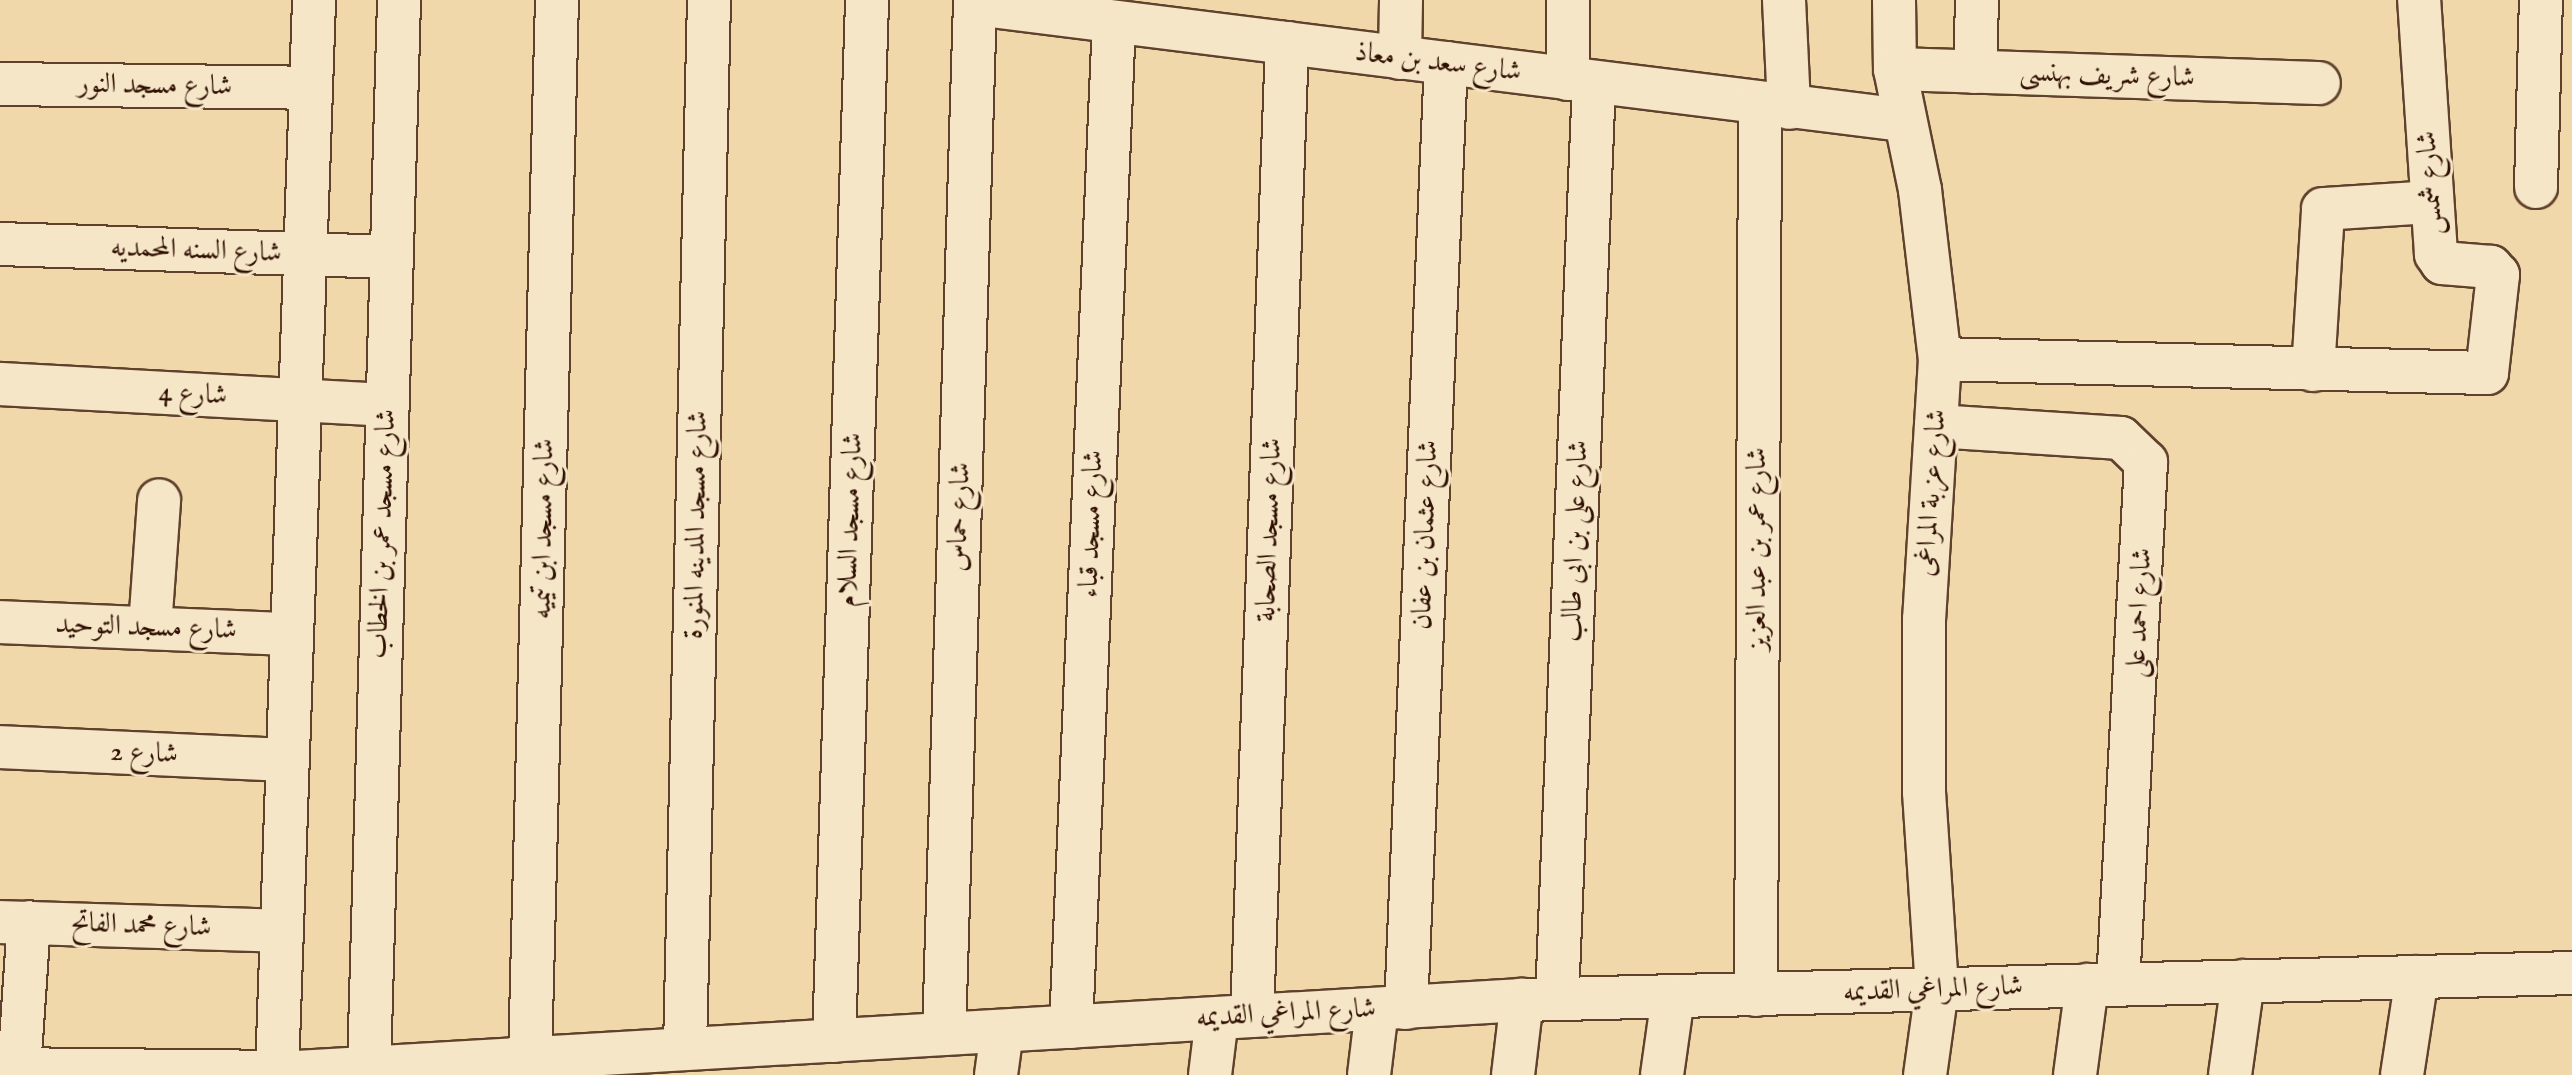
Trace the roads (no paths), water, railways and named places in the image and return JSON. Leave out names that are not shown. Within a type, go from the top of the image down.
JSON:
[{"type":"street","points":[[290,1073],[282,931],[314,0]]},
{"type":"street","name":"شارع مسجد عمر بن الخطاب","points":[[369,1068],[399,0]]},
{"type":"street","name":"شارع مسجد ابن تيميه","points":[[530,1058],[557,0]]},
{"type":"street","name":"شارع مسجد المدينه المنورة","points":[[685,1049],[709,0]]},
{"type":"street","name":"شارع مسجد السلام","points":[[817,1053],[867,0]]},
{"type":"street","points":[[1400,58],[1401,0]]},
{"type":"street","name":"شارع على بن ابى طالب","points":[[1513,1075],[1540,1000],[1581,81],[1568,0]]},
{"type":"street","name":"شارع عمر بن عبد العزيز","points":[[1756,995],[1774,106],[1784,0]]},
{"type":"street","name":"شارع عزبة المراغى","points":[[1894,0],[1895,69],[1902,120],[1920,190],[1940,359],[1924,698],[1937,989],[1925,1075]]},
{"type":"street","points":[[1975,72],[1977,0]]},
{"type":"street","name":"شارع شمس","points":[[2313,370],[2476,377],[2493,364],[2498,275],[2491,267],[2438,259],[2419,0]]},
{"type":"street","points":[[2536,187],[2541,0]]},
{"type":"street","name":"شارع سعد بن معاذ","points":[[975,2],[1093,13],[1232,18],[1287,43],[1902,120]]},
{"type":"street","name":"شارع حماس","points":[[944,1034],[975,2]]},
{"type":"street","name":"شارع مسجد قباء","points":[[1071,1027],[1093,13]]},
{"type":"street","name":"شارع مسجد الصحابة","points":[[1210,1075],[1235,1017],[1287,43]]},
{"type":"street","name":"شارع عثمان بن عفان","points":[[1369,1075],[1392,1008],[1446,63]]},
{"type":"street","name":"شارع شريف بهنسى","points":[[1895,69],[2319,83]]},
{"type":"street","name":"شارع مسجد النور","points":[[0,84],[311,88]]},
{"type":"street","points":[[1940,359],[2313,370],[2323,209],[2432,202]]},
{"type":"street","name":"شارع السنه المحمديه","points":[[0,244],[391,257]]},
{"type":"street","name":"شارع 4","points":[[0,384],[387,405]]},
{"type":"street","name":"شارع احمد على","points":[[1936,426],[2121,438],[2146,462],[2103,985],[2075,1075]]},
{"type":"street","points":[[150,627],[159,500]]},
{"type":"street","name":"شارع مسجد التوحيد","points":[[0,622],[292,634]]},
{"type":"street","name":"شارع 2","points":[[0,747],[288,760]]},
{"type":"street","points":[[10,1069],[15,922]]},
{"type":"street","name":"شارع محمد الفاتح","points":[[15,922],[282,931]]},
{"type":"street","name":"شارع المراغي القديمه","points":[[10,1069],[290,1073],[369,1068],[447,1069],[530,1058],[594,1065],[685,1049],[817,1053],[944,1034],[1540,1000],[2572,973]]},
{"type":"street","points":[[2402,1075],[2417,977]]},
{"type":"street","points":[[2230,1075],[2243,981]]},
{"type":"street","points":[[1662,1075],[1673,997]]},
{"type":"street","points":[[996,1075],[1002,1031]]}]
